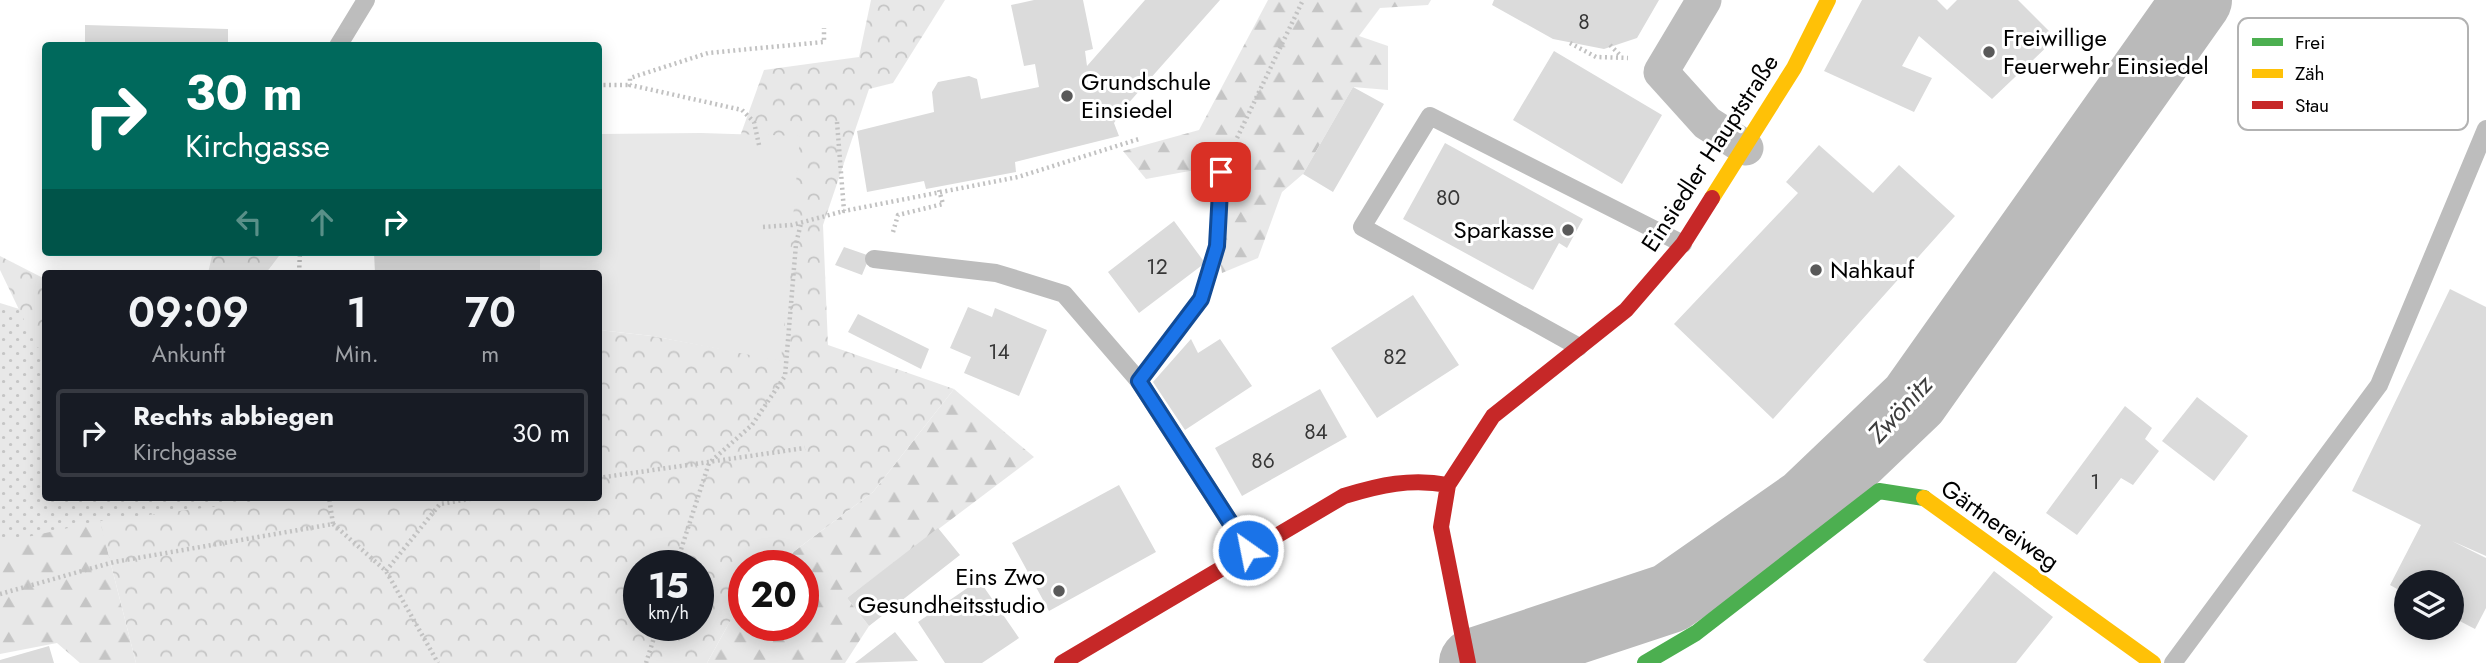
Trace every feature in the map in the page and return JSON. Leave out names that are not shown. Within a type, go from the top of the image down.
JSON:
[{"type":"street","points":[[1704,0],[1661,72],[1707,123],[1746,148]]},
{"type":"street","name":"Einsiedler Hauptstraße","points":[[1448,485],[1493,416],[1626,310],[1683,244],[1794,68],[1828,0]]},
{"type":"street","points":[[1139,381],[1201,299],[1217,246],[1221,172]]},
{"type":"street","points":[[1062,663],[1248,550],[1344,496],[1382,485],[1420,479],[1448,485],[1441,527],[1468,663]]},
{"type":"street","name":"Gärtnereiweg","points":[[1645,663],[1696,633],[1879,491],[1929,499],[2153,663]]},
{"type":"lane","points":[[340,42],[366,0]]},
{"type":"lane","points":[[1579,348],[1362,227],[1430,116],[1683,244]]},
{"type":"lane","points":[[2173,663],[2379,385],[2486,129]]},
{"type":"lane","points":[[879,259],[996,273],[1064,295],[1139,381],[1248,550]]},
{"type":"path","points":[[1221,172],[1303,0]]},
{"type":"path","points":[[630,85],[631,78],[708,53],[824,42],[824,28]]},
{"type":"path","points":[[1570,43],[1596,57],[1621,56]]},
{"type":"path","points":[[1610,45],[1621,56],[1661,72]]},
{"type":"path","points":[[602,85],[630,85],[742,110],[754,122],[759,145]]},
{"type":"path","points":[[837,122],[844,211]]},
{"type":"path","points":[[763,227],[801,223],[939,190],[1018,177],[1139,139]]},
{"type":"path","points":[[879,259],[898,215],[943,204],[939,190]]},
{"type":"path","points":[[681,550],[709,463],[752,425],[785,376],[796,244],[801,223]]},
{"type":"path","points":[[602,477],[805,448]]},
{"type":"path","points":[[330,501],[333,524],[386,571],[438,663]]},
{"type":"path","points":[[386,571],[440,504],[458,501]]},
{"type":"path","points":[[0,594],[114,562],[333,524]]},
{"type":"path","points":[[646,663],[653,641]]},
{"type":"green space","points":[[871,0],[945,0],[893,83],[869,89],[823,225],[828,345],[954,389],[873,492],[796,550],[728,550],[728,625],[707,663],[136,663],[100,521],[259,501],[602,501],[602,330],[652,336],[781,360],[734,153],[764,70],[859,57]]},
{"type":"green space","points":[[1268,0],[1431,0],[1428,5],[1380,8],[1359,36],[1388,46],[1388,90],[1353,87],[1303,174],[1282,192],[1258,258],[1222,273],[1206,168],[1146,179],[1123,151],[1199,130]]},
{"type":"green space","points":[[602,134],[800,136],[781,361],[652,336],[602,330],[602,270],[540,270],[540,256],[602,256]]},
{"type":"green space","points":[[0,256],[42,277],[42,350],[37,347],[0,270]]},
{"type":"green space","points":[[212,256],[279,256],[268,270],[209,270]]},
{"type":"green space","points":[[0,303],[42,316],[42,501],[315,501],[0,594]]},
{"type":"green space","points":[[954,389],[1034,457],[847,598],[869,626],[845,663],[707,663],[728,625],[728,641],[819,641],[819,550],[796,550],[873,492]]},
{"type":"green space","points":[[100,521],[136,663],[80,663],[57,643],[0,654],[0,543]]},
{"type":"building","name":"Grundschule Einsiedel","points":[[1034,0],[1083,0],[1093,49],[1085,51],[1087,66],[1145,0],[1220,0],[1125,107],[1114,123],[1119,136],[1015,162],[1016,172],[926,189],[924,181],[867,192],[857,131],[934,112],[932,92],[938,82],[969,76],[977,79],[981,99],[1039,87],[1035,64],[1024,66],[1011,5]]},
{"type":"building","points":[[1494,0],[1659,0],[1637,38],[1604,49],[1553,39],[1492,5]]},
{"type":"building","name":"Freiwillige Feuerwehr Einsiedel","points":[[1862,0],[1937,0],[1947,10],[1957,0],[2018,0],[2056,38],[1992,99],[1919,36],[1902,66],[1932,78],[1914,112],[1824,71]]},
{"type":"building","points":[[85,25],[228,29],[228,42],[85,42]]},
{"type":"building","points":[[1554,51],[1662,115],[1622,184],[1513,120]]},
{"type":"building","points":[[1353,87],[1384,104],[1333,192],[1303,174]]},
{"type":"building","points":[[1445,143],[1583,219],[1567,248],[1559,243],[1533,290],[1403,219]]},
{"type":"building","name":"Nahkauf","points":[[1819,145],[1873,193],[1899,165],[1955,216],[1773,419],[1674,324],[1798,193],[1786,182]]},
{"type":"building","points":[[1174,221],[1205,263],[1139,313],[1108,272]]},
{"type":"building","points":[[844,247],[870,256],[862,275],[835,265]]},
{"type":"building","points":[[374,256],[540,256],[540,270],[375,270]]},
{"type":"building","points":[[2450,289],[2486,307],[2486,556],[2452,541],[2486,558],[2486,608],[2475,629],[2464,623],[2464,570],[2398,570],[2421,525],[2352,491]]},
{"type":"building","points":[[1413,295],[1459,365],[1377,418],[1331,348]]},
{"type":"building","points":[[968,307],[992,317],[995,308],[1047,330],[1019,396],[964,373],[971,357],[950,348]]},
{"type":"building","points":[[858,314],[929,349],[921,369],[848,332]]},
{"type":"building","points":[[1191,339],[1198,353],[1220,339],[1252,386],[1185,430],[1153,382]]},
{"type":"building","points":[[1320,389],[1347,437],[1242,496],[1215,448]]},
{"type":"building","points":[[2197,397],[2248,436],[2214,481],[2162,441]]},
{"type":"building","points":[[2125,406],[2152,428],[2145,439],[2159,451],[2133,485],[2121,478],[2077,535],[2046,513]]},
{"type":"building","points":[[1119,485],[1156,552],[1049,611],[1012,543]]},
{"type":"building","points":[[938,528],[960,555],[869,626],[847,598]]},
{"type":"building","points":[[1994,571],[2053,617],[2016,663],[1927,663],[1923,660]]},
{"type":"building","points":[[979,580],[1019,638],[982,663],[945,663],[918,622]]},
{"type":"building","points":[[895,632],[918,661],[855,663]]},
{"type":"building","points":[[49,646],[54,663],[0,663],[0,660]]},
{"type":"waterway","name":"Zwönitz","points":[[1474,663],[1670,598],[1806,503],[1914,400],[2197,0]]},
{"type":"traffic: fast","points":[[1139,381],[1201,299],[1217,246],[1221,172]]},
{"type":"traffic: fast","points":[[1645,663],[1696,633],[1879,491],[1924,498]]},
{"type":"traffic: slow","points":[[1712,198],[1794,68],[1828,0]]},
{"type":"traffic: slow","points":[[1924,498],[2153,663]]},
{"type":"traffic: jam","points":[[1468,663],[1441,527],[1448,485],[1493,416],[1626,310],[1683,244],[1712,198]]},
{"type":"traffic: jam","points":[[1062,663],[1344,496],[1396,484],[1421,482],[1448,485]]},
{"type":"place","name":"Freiwillige Feuerwehr Einsiedel","points":[[1989,52]]},
{"type":"place","name":"Grundschule Einsiedel","points":[[1067,96]]},
{"type":"place","name":"Sparkasse","points":[[1568,230]]},
{"type":"place","name":"Nahkauf","points":[[1816,270]]},
{"type":"place","name":"Eins Zwo Gesundheitsstudio","points":[[1059,591]]},
{"type":"route","points":[[1221,172],[1217,246],[1201,299],[1139,381],[1248,550]]}]
